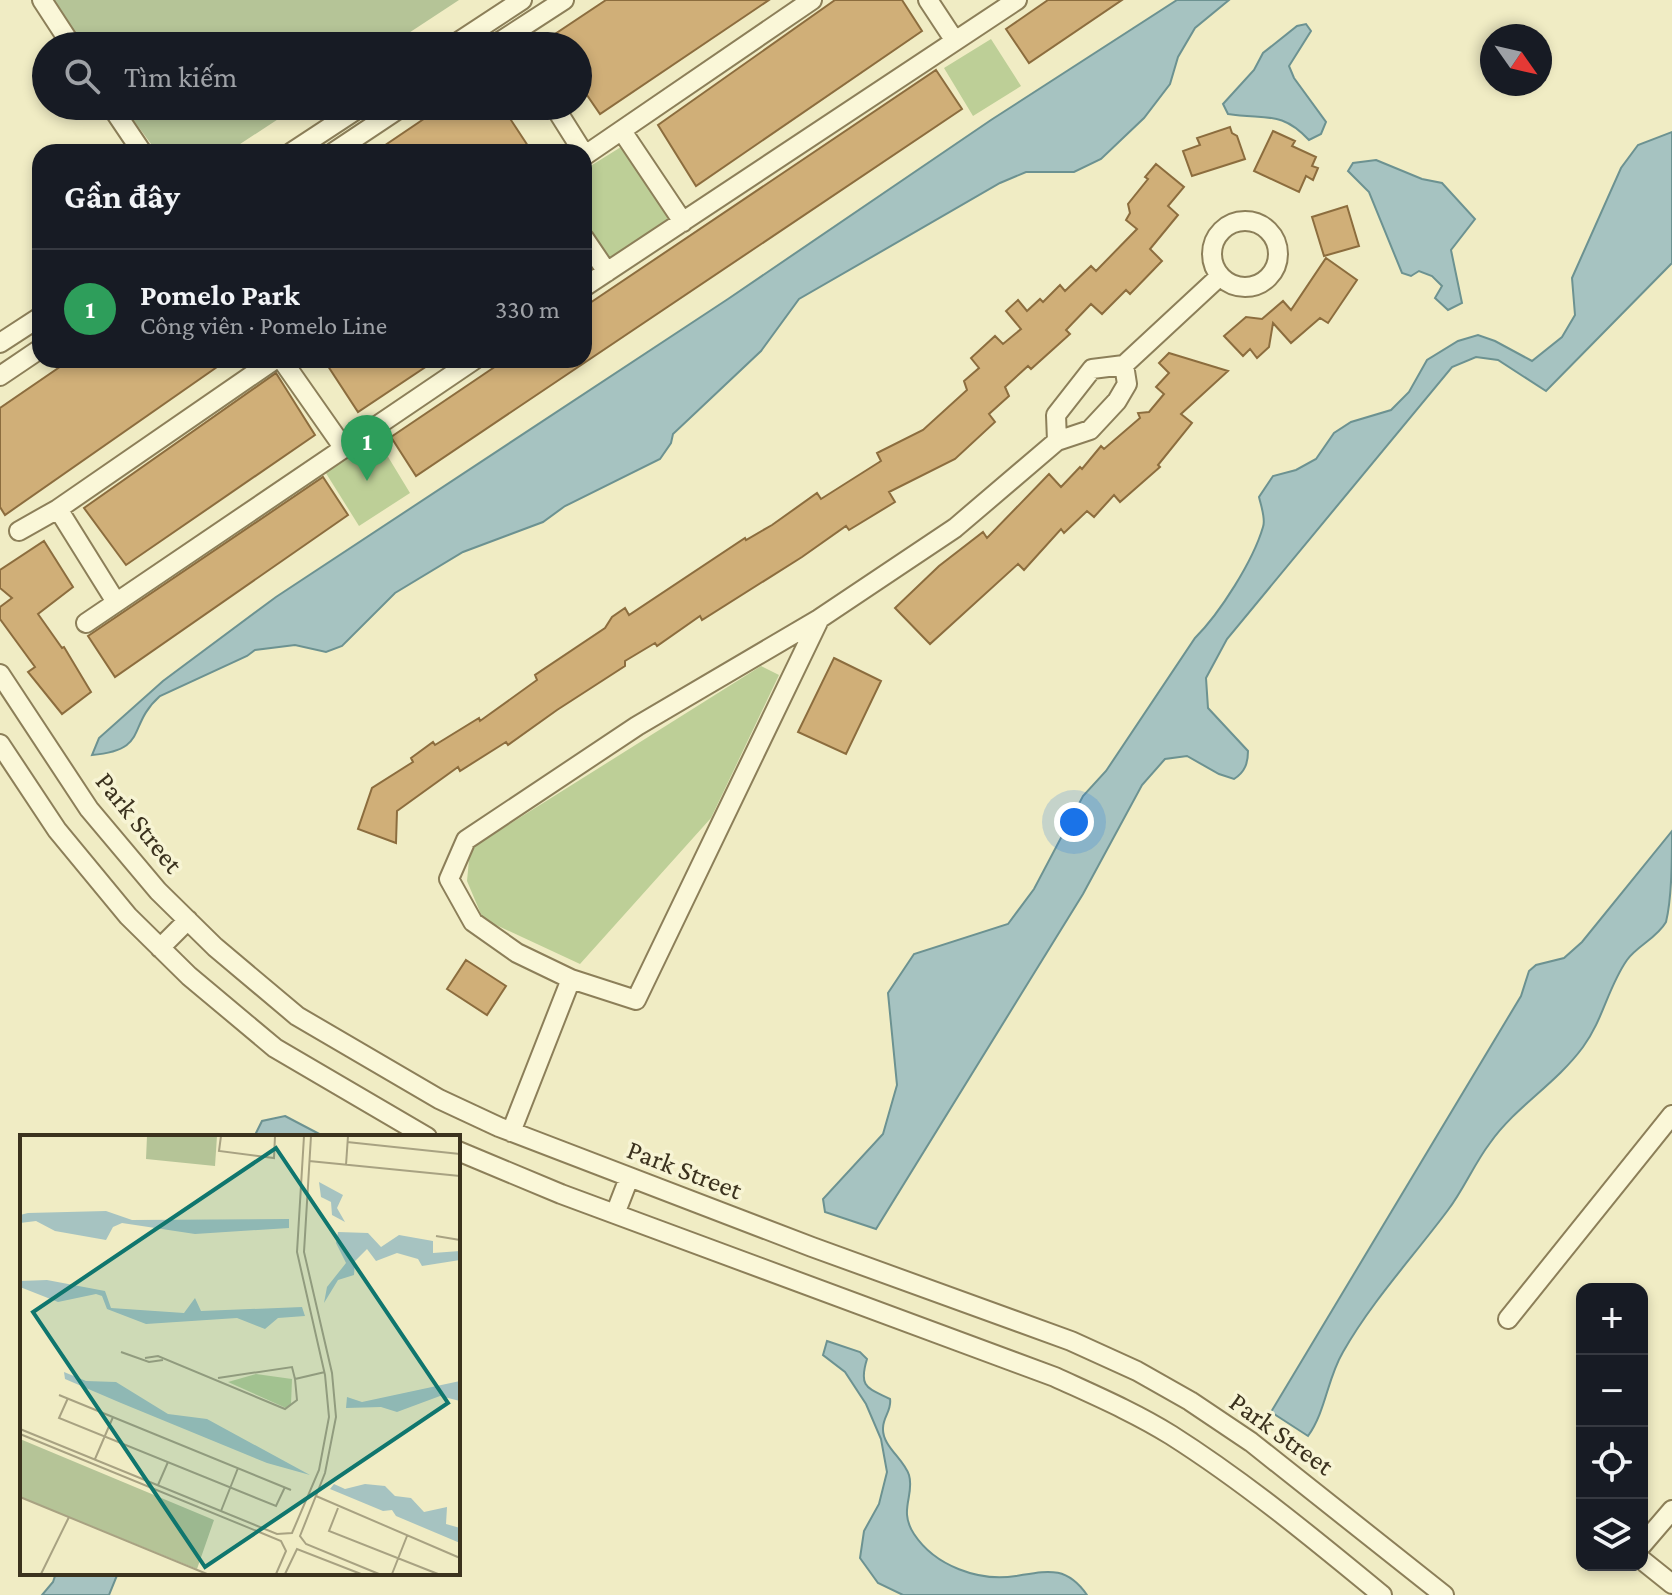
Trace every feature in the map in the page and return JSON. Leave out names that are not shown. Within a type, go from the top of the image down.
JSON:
[{"type":"street","points":[[42,0],[63,32]]},
{"type":"street","points":[[473,32],[522,0]]},
{"type":"street","points":[[520,32],[564,0]]},
{"type":"street","points":[[592,149],[812,0]]},
{"type":"street","points":[[928,0],[955,41]]},
{"type":"street","points":[[592,282],[1017,0]]},
{"type":"street","points":[[120,120],[137,144]]},
{"type":"street","points":[[304,144],[341,120]]},
{"type":"street","points":[[346,144],[382,120]]},
{"type":"street","points":[[563,120],[578,144]]},
{"type":"street","points":[[622,131],[683,222]]},
{"type":"street","points":[[592,250],[607,272]]},
{"type":"street","points":[[1057,441],[1056,415],[1092,369],[1124,365],[1220,276]]},
{"type":"street","points":[[0,343],[32,322]]},
{"type":"street","points":[[0,376],[32,354]]},
{"type":"street","points":[[819,619],[636,1000],[571,979],[517,953],[473,922],[449,879],[466,840],[637,726],[819,619],[955,528],[1057,441],[1090,430],[1117,401],[1127,384],[1124,365]]},
{"type":"street","points":[[19,531],[58,509],[262,368]]},
{"type":"street","points":[[288,368],[343,447]]},
{"type":"street","points":[[86,623],[462,368]]},
{"type":"street","points":[[58,509],[116,602]]},
{"type":"street","name":"Park Street","points":[[0,674],[89,809],[158,891],[215,947],[297,1016],[439,1099],[511,1132],[1071,1341],[1137,1371],[1190,1401],[1251,1442],[1444,1595]]},
{"type":"street","points":[[0,744],[57,830],[128,916],[189,976],[275,1048],[424,1135]]},
{"type":"street","points":[[160,948],[188,920]]},
{"type":"street","points":[[511,1132],[571,979]]},
{"type":"street","points":[[1508,1319],[1672,1115]]},
{"type":"street","points":[[460,1152],[615,1214],[1055,1377],[1117,1405],[1169,1434],[1228,1474],[1382,1595]]},
{"type":"street","points":[[615,1214],[629,1178]]},
{"type":"street","points":[[1648,1538],[1672,1510]]},
{"type":"street","points":[[1648,1565],[1672,1584]]},
{"type":"green space","points":[[45,0],[459,0],[410,32],[69,32]]},
{"type":"green space","points":[[991,39],[1021,86],[973,116],[944,68]]},
{"type":"green space","points":[[133,120],[277,120],[240,144],[151,144]]},
{"type":"green space","points":[[621,147],[629,152],[671,215],[672,223],[613,259],[607,257],[592,235],[592,165]]},
{"type":"green space","points":[[376,437],[410,493],[359,526],[324,470]]},
{"type":"green space","points":[[761,666],[779,675],[711,818],[580,964],[483,919],[467,881],[470,849]]},
{"type":"water","points":[[1177,0],[1229,0],[1195,28],[1178,57],[1170,84],[1144,118],[1101,159],[1074,172],[1026,172],[1000,183],[799,299],[761,351],[673,434],[660,459],[565,506],[543,522],[463,552],[395,593],[342,646],[326,652],[295,645],[255,650],[160,696],[143,717],[130,742],[122,748],[92,755],[99,738],[163,681],[276,597],[728,299],[991,120]]},
{"type":"water","points":[[1306,24],[1311,31],[1289,66],[1294,78],[1326,122],[1321,134],[1309,140],[1281,120],[1228,114],[1223,104],[1254,70],[1263,53],[1297,26]]},
{"type":"water","points":[[1672,132],[1672,263],[1546,391],[1498,360],[1476,357],[1452,367],[1227,639],[1206,678],[1208,708],[1248,751],[1243,770],[1234,779],[1187,756],[1165,759],[1142,785],[1083,894],[876,1229],[825,1212],[823,1199],[883,1134],[897,1085],[888,993],[914,954],[1008,924],[1034,889],[1083,796],[1106,771],[1195,638],[1235,586],[1263,527],[1264,516],[1259,497],[1273,476],[1296,470],[1316,459],[1334,433],[1351,422],[1391,410],[1409,392],[1427,360],[1458,341],[1478,335],[1532,361],[1562,337],[1575,315],[1572,278],[1621,168],[1638,145]]},
{"type":"water","points":[[1376,160],[1422,179],[1442,183],[1475,219],[1451,250],[1462,303],[1448,310],[1435,298],[1442,286],[1432,276],[1419,271],[1411,276],[1402,273],[1369,192],[1348,171],[1353,163]]},
{"type":"water","points":[[1672,831],[1671,889],[1666,922],[1627,960],[1583,1047],[1500,1130],[1448,1210],[1354,1333],[1338,1362],[1319,1416],[1308,1436],[1271,1412],[1521,996],[1529,971],[1536,965],[1564,958],[1582,942]]},
{"type":"water","points":[[285,1116],[321,1135],[255,1135],[262,1121]]},
{"type":"water","points":[[827,1341],[860,1352],[867,1359],[864,1376],[867,1386],[890,1399],[883,1424],[884,1435],[909,1475],[907,1517],[923,1545],[946,1563],[973,1574],[1002,1577],[1055,1572],[1071,1579],[1087,1595],[903,1595],[878,1583],[860,1558],[864,1531],[879,1504],[887,1472],[881,1439],[866,1404],[845,1372],[823,1355]]},
{"type":"water","points":[[55,1575],[117,1575],[109,1595],[42,1595]]},
{"type":"building","points":[[606,0],[769,0],[600,114],[592,102],[592,32],[558,32]]},
{"type":"building","points":[[835,0],[902,0],[922,31],[696,186],[658,125]]},
{"type":"building","points":[[1048,0],[1122,0],[1029,63],[1006,29]]},
{"type":"building","points":[[936,70],[962,109],[592,358],[592,302]]},
{"type":"building","points":[[422,120],[511,120],[527,144],[387,144]]},
{"type":"building","points":[[1230,127],[1237,136],[1245,159],[1192,176],[1183,151],[1200,145],[1197,138]]},
{"type":"building","points":[[1273,131],[1295,141],[1292,146],[1316,157],[1312,166],[1318,168],[1313,180],[1306,176],[1299,192],[1254,171]]},
{"type":"building","points":[[1156,164],[1184,187],[1168,206],[1178,215],[1150,249],[1162,261],[1130,294],[1126,290],[1102,314],[1091,304],[1066,330],[1070,334],[1031,369],[1028,366],[1005,387],[1009,396],[989,414],[995,422],[955,459],[889,492],[895,502],[849,530],[846,526],[702,620],[700,616],[657,646],[655,643],[625,661],[625,666],[508,745],[506,742],[460,771],[458,767],[397,811],[396,843],[358,829],[372,788],[413,762],[411,758],[433,742],[435,745],[479,718],[480,721],[537,680],[535,675],[605,628],[612,617],[625,608],[629,615],[817,493],[821,499],[881,461],[877,453],[923,430],[967,390],[964,381],[979,368],[971,358],[995,336],[1003,344],[1021,329],[1006,311],[1018,300],[1027,311],[1040,299],[1043,302],[1060,285],[1065,291],[1091,266],[1096,271],[1137,229],[1126,220],[1130,213],[1128,204]]},
{"type":"building","points":[[1347,206],[1359,246],[1324,256],[1312,217]]},
{"type":"building","points":[[1326,258],[1357,280],[1328,323],[1320,318],[1291,343],[1273,323],[1269,347],[1257,358],[1250,349],[1243,356],[1224,336],[1246,317],[1262,319],[1283,301],[1291,310]]},
{"type":"building","points":[[1169,353],[1228,371],[1181,414],[1192,423],[1158,465],[1160,467],[1120,502],[1114,495],[1094,517],[1087,511],[1064,533],[1061,529],[1024,570],[1018,564],[930,644],[895,608],[939,566],[983,532],[987,538],[1049,474],[1061,487],[1080,467],[1082,469],[1101,446],[1104,449],[1140,418],[1138,413],[1149,412],[1164,394],[1156,387],[1169,373],[1159,363]]},
{"type":"building","points":[[58,368],[216,368],[5,515],[0,507],[0,408]]},
{"type":"building","points":[[329,368],[424,368],[358,412]]},
{"type":"building","points":[[493,368],[577,368],[416,476],[391,437]]},
{"type":"building","points":[[276,373],[315,435],[126,565],[84,508]]},
{"type":"building","points":[[323,477],[348,515],[115,677],[88,636]]},
{"type":"building","points":[[44,541],[73,587],[38,614],[64,647],[91,692],[62,714],[28,672],[35,667],[0,619],[0,607],[12,598],[0,588],[0,570]]},
{"type":"building","points":[[834,658],[881,681],[846,754],[798,732]]},
{"type":"building","points":[[466,960],[506,986],[487,1015],[447,989]]},
{"type":"place","name":"Pomelo Park","points":[[367,481]]}]
